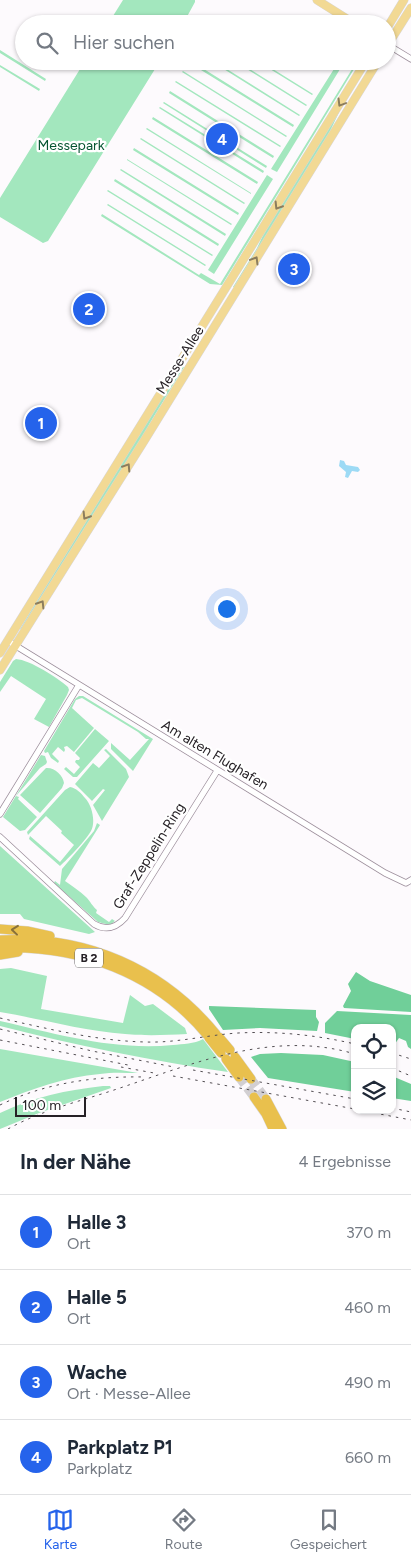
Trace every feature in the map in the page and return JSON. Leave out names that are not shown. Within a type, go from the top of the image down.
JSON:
[{"type":"highway","points":[[0,929],[27,931],[54,937],[64,942]]},
{"type":"highway","name":"B 2","points":[[0,940],[31,939],[64,942],[102,953],[127,963],[156,979],[190,1006],[228,1055],[251,1079]]},
{"type":"highway","name":"B 2","points":[[0,948],[38,948],[77,954],[124,970],[156,988],[213,1036]]},
{"type":"highway","points":[[0,955],[38,948]]},
{"type":"highway","name":"B 2","points":[[228,1055],[239,1077]]},
{"type":"highway","points":[[254,1097],[266,1114],[273,1129]]},
{"type":"highway","points":[[266,1099],[282,1129]]},
{"type":"main road","points":[[318,0],[341,15]]},
{"type":"main road","points":[[395,15],[404,0]]},
{"type":"main road","points":[[396,32],[411,8]]},
{"type":"main road","name":"Messe-Allee","points":[[0,654],[360,70]]},
{"type":"main road","name":"Messe-Allee","points":[[0,670],[372,70]]},
{"type":"street","points":[[396,50],[411,59]]},
{"type":"street","name":"Am alten Flughafen","points":[[8,641],[385,873],[406,882],[411,880]]},
{"type":"street","points":[[0,814],[79,686]]},
{"type":"street","name":"Graf-Zeppelin-Ring","points":[[0,837],[94,924],[105,928],[114,927],[125,918],[217,771]]},
{"type":"green space","points":[[123,0],[195,0],[188,15],[114,15]]},
{"type":"green space","points":[[0,50],[15,59],[15,62],[0,53]]},
{"type":"green space","points":[[0,65],[40,89],[39,91],[0,67]]},
{"type":"green space","points":[[27,70],[32,70],[46,79],[45,81]]},
{"type":"green space","name":"Messepark","points":[[79,70],[154,70],[48,241],[43,243],[0,217],[0,198]]},
{"type":"green space","points":[[201,70],[205,70],[294,125],[293,127]]},
{"type":"green space","points":[[225,70],[228,70],[299,116]]},
{"type":"green space","points":[[248,70],[251,70],[306,106]]},
{"type":"green space","points":[[272,70],[274,70],[312,95]]},
{"type":"green space","points":[[333,70],[339,70],[277,172],[271,169]]},
{"type":"green space","points":[[351,70],[353,70],[222,285],[210,284],[101,216],[102,214],[199,275],[201,273],[220,284]]},
{"type":"green space","points":[[364,70],[341,108],[324,144],[236,288],[233,287],[257,248],[266,229]]},
{"type":"green space","points":[[183,71],[287,136],[182,72]]},
{"type":"green space","points":[[176,81],[281,146],[175,82]]},
{"type":"green space","points":[[170,91],[274,156],[273,158],[169,93]]},
{"type":"green space","points":[[163,103],[267,166],[266,168]]},
{"type":"green space","points":[[159,108],[264,171],[263,173]]},
{"type":"green space","points":[[153,117],[258,182],[257,184],[152,119]]},
{"type":"green space","points":[[146,129],[251,193],[251,194]]},
{"type":"green space","points":[[141,138],[245,203],[140,139]]},
{"type":"green space","points":[[134,148],[239,213],[238,215],[133,150]]},
{"type":"green space","points":[[127,159],[232,224],[231,225]]},
{"type":"green space","points":[[120,170],[226,234],[225,236]]},
{"type":"green space","points":[[267,175],[273,179],[214,274],[208,270]]},
{"type":"green space","points":[[115,179],[219,244],[218,246],[114,181]]},
{"type":"green space","points":[[108,190],[213,255],[107,191]]},
{"type":"green space","points":[[108,204],[206,265],[107,205]]},
{"type":"green space","points":[[182,365],[184,367],[139,444],[22,630],[20,629],[54,572]]},
{"type":"green space","points":[[16,659],[51,674],[68,687],[67,695],[49,727],[34,719],[46,699],[11,676],[0,692],[0,682]]},
{"type":"green space","points":[[83,696],[153,739],[133,771],[111,749],[111,743],[130,760],[149,739],[146,739],[138,732],[82,698],[76,700],[72,708],[94,728],[74,752],[67,746],[64,747],[64,752],[58,747],[52,754],[59,761],[58,763],[51,758],[48,752],[45,753],[44,751],[75,699]]},
{"type":"green space","points":[[95,729],[109,741],[77,777],[73,777],[64,769],[66,767],[74,774],[80,767],[75,762],[80,758],[75,753]]},
{"type":"green space","points":[[106,749],[126,769],[129,777],[102,821],[93,805],[105,790],[103,789],[92,801],[75,784],[93,763],[99,768],[110,756],[104,750]]},
{"type":"green space","points":[[41,755],[45,756],[46,764],[40,768],[16,796],[37,817],[25,830],[20,831],[3,817]]},
{"type":"green space","points":[[46,768],[58,772],[64,783],[62,788],[40,813],[20,795]]},
{"type":"green space","points":[[70,787],[82,794],[90,805],[93,823],[91,831],[85,839],[60,866],[29,839],[30,836],[60,862],[74,845],[61,833],[62,831],[46,816],[28,835],[27,832],[65,790]]},
{"type":"green space","points":[[97,823],[100,825],[65,881],[86,897],[97,910],[96,913],[109,922],[112,919],[115,921],[110,925],[98,922],[54,883],[55,881],[60,885],[62,869],[94,831]]},
{"type":"green space","points":[[0,846],[95,932],[89,934],[24,919],[20,914],[0,914]]},
{"type":"green space","points":[[11,968],[47,976],[41,1009],[123,1023],[130,995],[145,1006],[153,1004],[185,1028],[187,1034],[133,1035],[78,1028],[0,1012],[0,969]]},
{"type":"green space","points":[[356,972],[370,981],[411,995],[411,1012],[344,1008],[343,1006],[351,991],[348,984]]},
{"type":"green space","points":[[209,1006],[316,1010],[316,1017],[319,1022],[317,1031],[260,1028],[223,1030],[209,1009]]},
{"type":"green space","points":[[337,1011],[411,1015],[411,1049],[406,1041],[399,1038],[396,1042],[396,1024],[351,1024],[351,1038],[325,1033],[325,1023]]},
{"type":"green space","points":[[0,1021],[64,1036],[130,1046],[192,1043],[203,1039],[228,1072],[142,1058],[85,1046],[0,1026]]},
{"type":"green space","points":[[0,1049],[138,1073],[109,1073],[74,1078],[36,1088],[0,1102]]},
{"type":"green space","points":[[260,1054],[323,1055],[351,1061],[351,1091],[268,1078],[251,1057]]},
{"type":"green space","points":[[396,1078],[411,1084],[411,1101],[396,1099]]},
{"type":"green space","points":[[110,1086],[111,1088],[0,1129],[0,1113],[12,1107],[50,1095]]},
{"type":"water","points":[[340,460],[344,461],[346,465],[358,467],[360,470],[358,472],[352,471],[348,478],[345,477],[346,472],[339,466]]},
{"type":"tunnel","points":[[239,1077],[254,1097]]},
{"type":"tunnel","points":[[251,1079],[266,1099]]},
{"type":"railway","points":[[0,1018],[73,1034],[128,1041],[169,1041],[238,1033],[282,1033],[351,1043]]},
{"type":"railway","points":[[0,1029],[92,1051],[174,1067]]},
{"type":"railway","points":[[0,1040],[128,1065]]},
{"type":"railway","points":[[8,1129],[59,1107],[231,1053],[293,1046],[324,1047],[351,1053]]},
{"type":"railway","points":[[396,1054],[411,1059]]},
{"type":"railway","points":[[121,1067],[154,1073]]},
{"type":"railway","points":[[394,1069],[411,1076]]},
{"type":"railway","points":[[193,1070],[351,1098]]},
{"type":"railway","points":[[173,1076],[351,1108]]},
{"type":"railway","points":[[0,1105],[35,1091],[70,1082],[144,1077]]},
{"type":"railway","points":[[396,1109],[411,1112]]},
{"type":"railway","points":[[380,1114],[411,1120]]},
{"type":"place","name":"Parkplatz P1","points":[[222,139]]},
{"type":"place","name":"Wache","points":[[294,269]]},
{"type":"place","name":"Halle 5","points":[[89,309]]},
{"type":"place","name":"Halle 3","points":[[41,423]]}]
